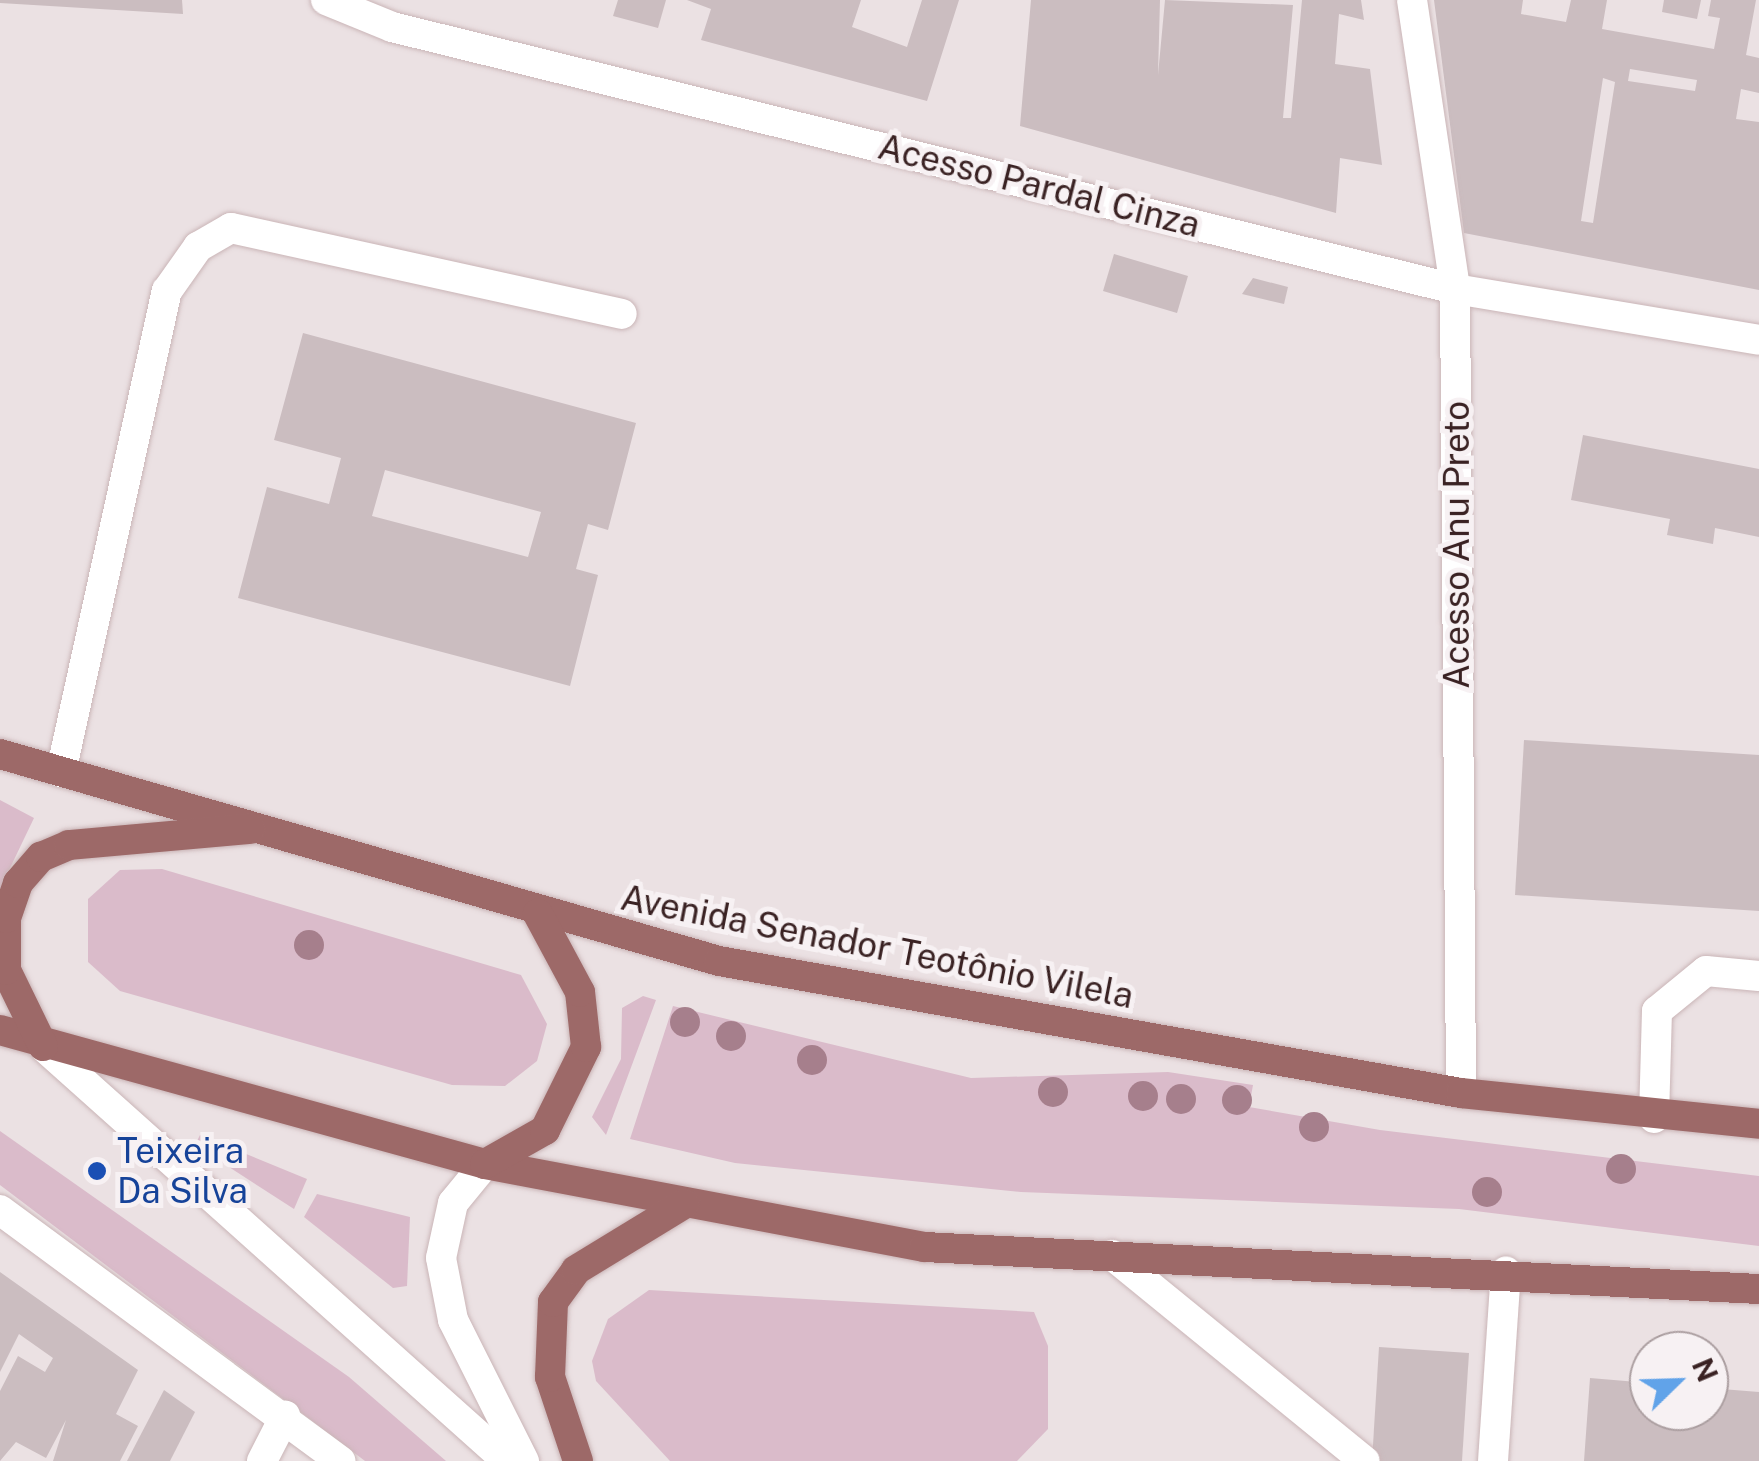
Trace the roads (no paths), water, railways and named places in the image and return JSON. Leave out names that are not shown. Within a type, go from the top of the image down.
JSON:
[{"type":"main road","name":"Avenida Senador Teotônio Vilela","points":[[0,754],[278,827],[538,914],[719,962],[1461,1092],[1654,1118],[1759,1124]]},
{"type":"main road","points":[[44,1046],[6,970],[6,918],[18,883],[41,857],[88,842],[278,827]]},
{"type":"main road","points":[[484,1164],[545,1130],[586,1047],[580,992],[538,914]]},
{"type":"main road","points":[[0,1030],[44,1046],[484,1164],[924,1248],[1506,1271],[1759,1290]]},
{"type":"main road","points":[[578,1461],[546,1348],[553,1302],[576,1270],[684,1204]]},
{"type":"street","name":"Acesso Pardal Cinza","points":[[326,0],[392,27],[1455,289],[1759,340]]},
{"type":"street","name":"Acesso Anu Preto","points":[[1412,0],[1455,289],[1461,1092]]},
{"type":"street","points":[[62,772],[167,292],[198,247],[231,228],[622,314]]},
{"type":"street","points":[[1654,1118],[1657,1012],[1706,971],[1759,976]]},
{"type":"street","points":[[44,1046],[507,1461]]},
{"type":"street","points":[[484,1164],[452,1203],[440,1258],[452,1320],[524,1461]]},
{"type":"street","points":[[0,1210],[285,1416],[341,1461]]},
{"type":"street","points":[[1112,1255],[1366,1461]]},
{"type":"street","points":[[1493,1461],[1506,1271]]},
{"type":"street","points":[[262,1461],[285,1416]]},
{"type":"place","name":"Teixeira Da Silva","points":[[97,1171]]}]
